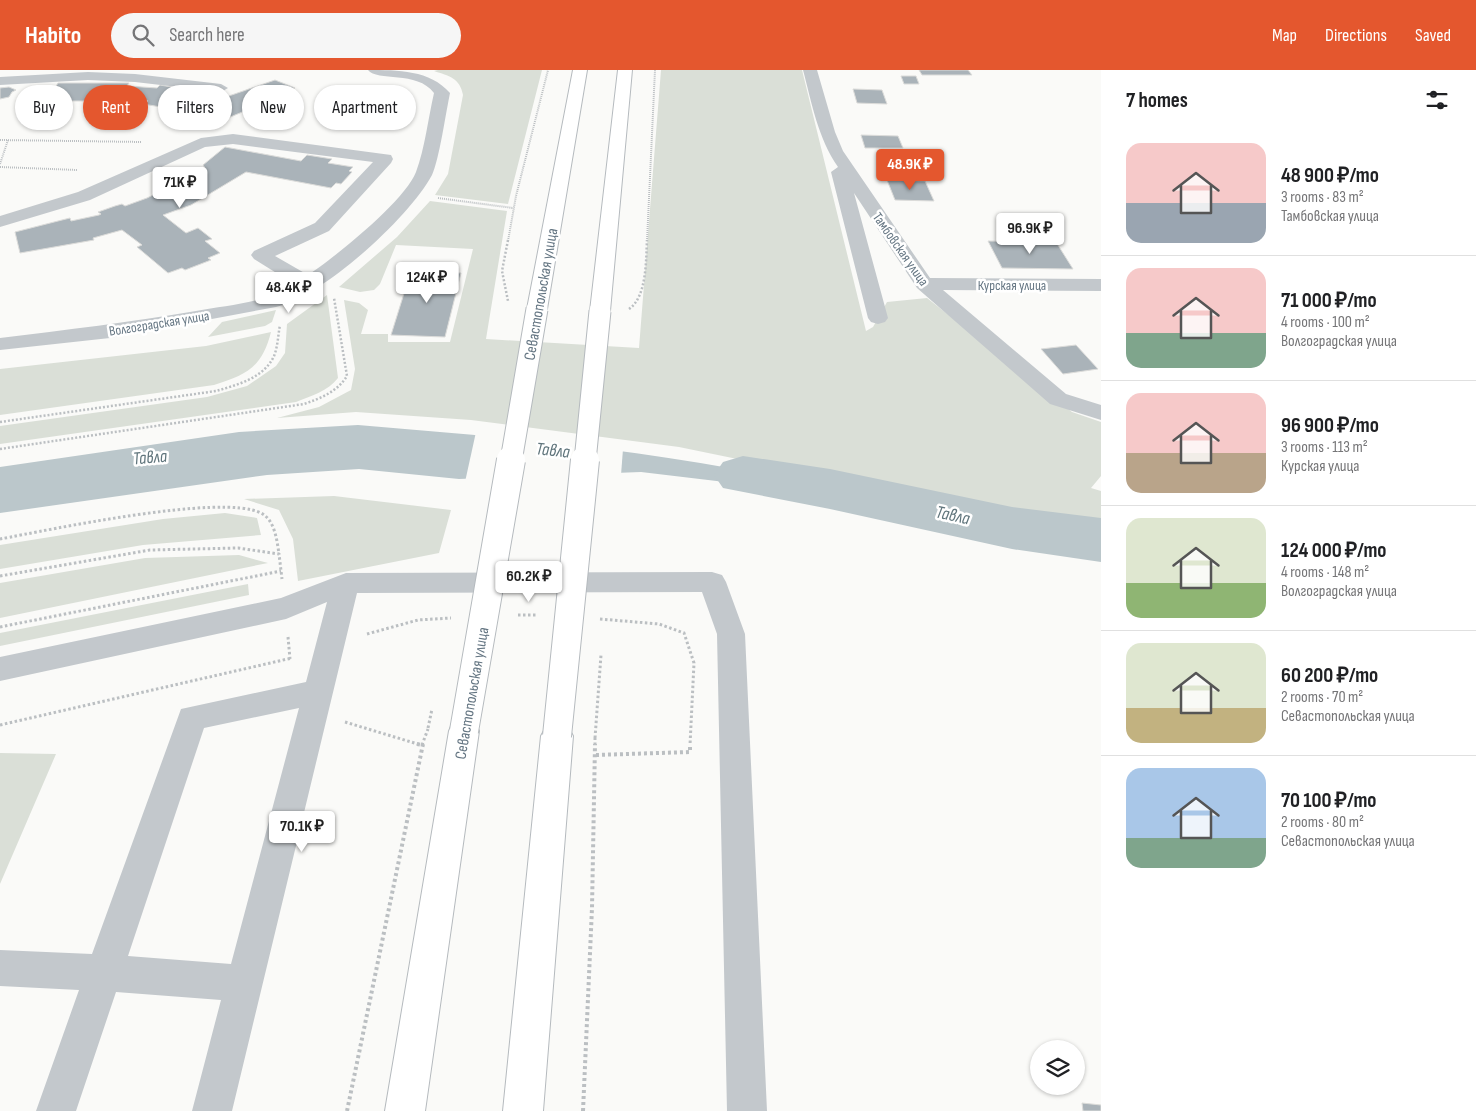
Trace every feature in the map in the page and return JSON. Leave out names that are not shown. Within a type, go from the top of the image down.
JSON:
[{"type":"main road","name":"Севастопольская улица","points":[[405,1111],[464,731],[580,70]]},
{"type":"main road","points":[[523,1111],[557,736],[612,312],[624,70]]},
{"type":"street","name":"Волгоградская улица","points":[[0,344],[110,332],[220,313],[276,301],[293,294],[330,269],[402,204],[424,174],[442,93],[438,86],[424,78],[375,70]]},
{"type":"street","name":"Тамбовская улица","points":[[810,70],[827,132],[835,151],[924,284],[1058,399],[1101,414]]},
{"type":"street","points":[[0,82],[36,75],[135,78],[195,85]]},
{"type":"street","points":[[0,222],[84,196],[150,168],[201,143],[233,139],[385,160],[322,227],[261,255],[308,284]]},
{"type":"street","points":[[835,151],[878,318]]},
{"type":"street","name":"Курская улица","points":[[924,284],[1101,285]]},
{"type":"street","points":[[0,668],[286,608],[346,583],[712,582],[731,634],[747,1111]]},
{"type":"street","points":[[212,1111],[346,583]]},
{"type":"street","points":[[56,1111],[106,973],[192,718],[318,692]]},
{"type":"street","points":[[0,968],[106,973],[243,983]]},
{"type":"path","points":[[509,308],[502,271],[514,208],[548,70]]},
{"type":"path","points":[[612,312],[635,305],[646,274],[655,70]]},
{"type":"path","points":[[0,140],[142,142]]},
{"type":"path","points":[[8,140],[0,165],[80,170]]},
{"type":"path","points":[[435,198],[514,208]]},
{"type":"path","points":[[0,448],[304,404],[325,397],[342,386],[347,376],[330,269]]},
{"type":"path","points":[[0,422],[206,392],[237,385],[265,368],[274,357],[280,323],[276,301]]},
{"type":"path","points":[[0,539],[188,509],[230,506],[261,513],[274,528],[286,608],[290,659]]},
{"type":"path","points":[[0,576],[150,550],[238,548],[279,554]]},
{"type":"path","points":[[0,627],[281,571]]},
{"type":"path","points":[[337,720],[422,745]]},
{"type":"path","points":[[347,1111],[422,745],[428,728]]},
{"type":"path","points":[[583,1111],[596,755],[595,738]]},
{"type":"path","points":[[596,755],[690,752]]},
{"type":"shaded area","points":[[542,70],[508,204],[435,195],[448,174],[463,95],[462,89],[453,78],[434,71]]},
{"type":"shaded area","points":[[661,70],[802,70],[866,331],[873,327],[887,302],[927,298],[1072,412],[1101,422],[1101,476],[1091,488],[1101,491],[1101,528],[981,509],[679,447],[471,420],[356,412],[277,418],[319,407],[351,390],[355,369],[344,300],[359,303],[368,310],[361,334],[388,334],[388,342],[450,342],[473,249],[396,245],[380,284],[374,290],[360,292],[339,287],[397,237],[430,201],[507,211],[486,339],[639,348]]},
{"type":"shaded area","points":[[327,295],[338,378],[324,390],[296,402],[0,444],[0,426],[207,397],[247,386],[276,366],[285,353],[287,324]]},
{"type":"shaded area","points":[[276,310],[272,322],[265,326],[208,337],[222,322]]},
{"type":"shaded area","points":[[271,332],[263,354],[251,368],[235,378],[214,385],[0,415],[0,369],[206,346]]},
{"type":"shaded area","points":[[334,496],[451,510],[439,553],[298,581],[293,539],[279,510],[244,499]]},
{"type":"shaded area","points":[[225,513],[257,518],[261,535],[143,545],[0,569],[0,545],[163,519]]},
{"type":"shaded area","points":[[239,555],[268,563],[0,618],[0,583],[145,558]]},
{"type":"shaded area","points":[[248,584],[249,595],[0,646],[0,633]]},
{"type":"shaded area","points":[[0,753],[56,754],[0,884]]},
{"type":"water","points":[[358,425],[596,448],[713,465],[830,489],[750,485],[641,472],[459,479],[359,469],[267,475],[0,513],[0,467],[239,432]]},
{"type":"pier","points":[[476,432],[623,449],[621,475],[465,482]]},
{"type":"building","points":[[919,70],[968,70],[972,75],[922,75]]},
{"type":"building","points":[[901,76],[916,76],[919,84],[904,84]]},
{"type":"building","points":[[275,80],[288,85],[261,85]]},
{"type":"building","points":[[58,83],[129,83],[128,85],[83,85],[83,101],[73,101],[73,85],[57,85]]},
{"type":"building","points":[[9,87],[15,90],[9,97],[0,99],[0,88]]},
{"type":"building","points":[[148,87],[157,88],[158,106],[148,105]]},
{"type":"building","points":[[853,89],[882,90],[887,104],[857,103]]},
{"type":"building","points":[[242,91],[242,112],[232,116],[232,95]]},
{"type":"building","points":[[861,135],[898,136],[903,148],[865,148]]},
{"type":"building","points":[[225,147],[301,161],[307,155],[332,159],[328,163],[353,167],[349,171],[352,172],[341,184],[336,183],[331,188],[246,172],[191,205],[163,215],[186,233],[198,228],[212,239],[205,241],[220,253],[208,258],[211,260],[185,270],[182,268],[168,273],[137,247],[142,245],[122,230],[93,238],[94,240],[20,253],[15,232],[70,218],[71,221],[99,215],[101,214],[98,212],[122,204],[125,206],[147,198],[167,188],[164,186],[205,168],[203,165]]},
{"type":"building","points":[[887,180],[925,181],[934,201],[895,200]]},
{"type":"building","points":[[988,241],[1056,242],[1073,269],[1002,268]]},
{"type":"building","points":[[411,271],[461,273],[445,337],[391,335]]},
{"type":"building","points":[[1076,345],[1098,369],[1063,374],[1041,349]]},
{"type":"building","points":[[1082,1103],[1101,1105],[1101,1111],[1083,1111]]},
{"type":"waterway","name":"Тавла","points":[[743,475],[830,489],[1012,528],[1101,540]]}]
